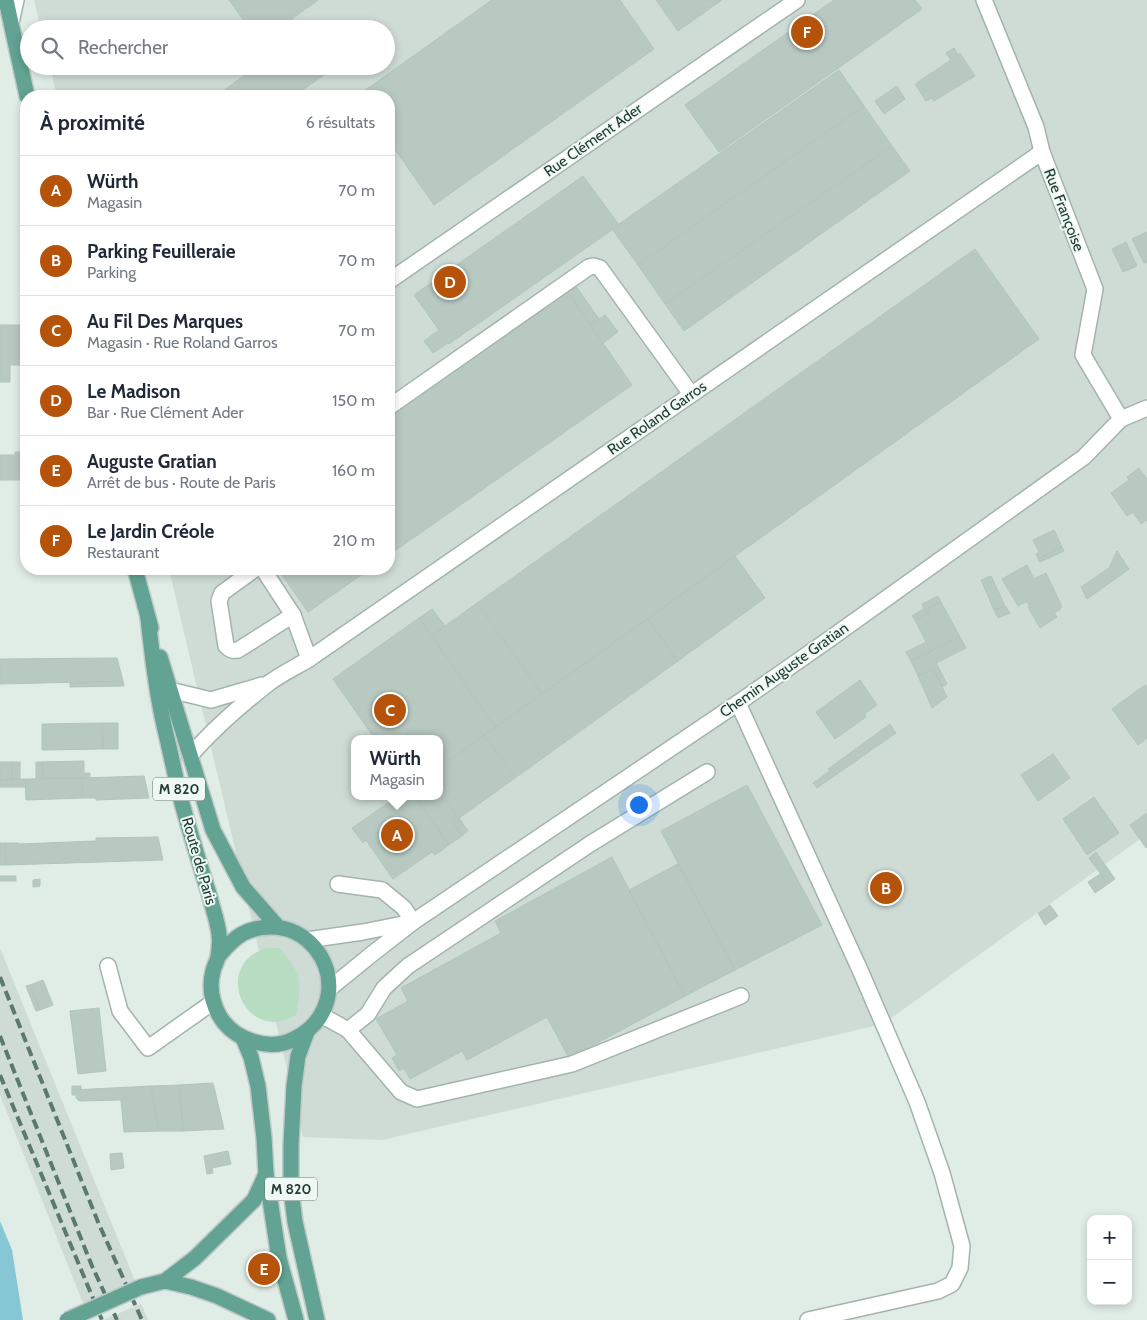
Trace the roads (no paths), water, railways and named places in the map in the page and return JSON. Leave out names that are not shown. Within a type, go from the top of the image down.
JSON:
[{"type":"main road","points":[[6,0],[20,64]]},
{"type":"main road","points":[[22,75],[26,90]]},
{"type":"main road","name":"Route de Paris","points":[[137,575],[213,830],[243,887],[278,927]]},
{"type":"main road","name":"Route de Paris","points":[[148,618],[158,700],[182,806],[219,934],[218,957]]},
{"type":"main road","name":"Route de Paris","points":[[260,927],[278,927],[294,931],[307,940],[320,954],[328,971],[329,989],[321,1015],[307,1032],[292,1040],[276,1044],[259,1043],[243,1038],[230,1029],[220,1016],[213,1002],[212,972],[218,957],[229,943],[243,933],[260,927]]},
{"type":"main road","name":"Route de Paris","points":[[307,1032],[298,1056],[294,1086],[290,1146],[291,1190],[295,1222],[317,1320]]},
{"type":"main road","name":"Route de Paris","points":[[243,1038],[251,1057],[258,1086],[266,1174],[279,1258],[296,1320]]},
{"type":"main road","points":[[67,1320],[141,1287],[165,1281],[195,1258],[254,1200],[266,1174]]},
{"type":"main road","points":[[165,1281],[217,1296],[268,1320]]},
{"type":"street","points":[[11,23],[16,0]]},
{"type":"street","name":"Rue Clément Ader","points":[[395,277],[797,0]]},
{"type":"street","name":"Rue Françoise","points":[[984,0],[1036,127],[1042,152],[1095,290],[1083,355],[1121,419]]},
{"type":"street","name":"Rue Roland Garros","points":[[190,756],[204,740],[270,682],[308,659],[1042,152]]},
{"type":"street","points":[[395,403],[581,272],[593,266],[600,268],[691,394]]},
{"type":"street","name":"Chemin Auguste Gratian","points":[[329,989],[413,922],[738,703],[1084,457],[1121,419],[1147,408]]},
{"type":"street","points":[[247,575],[222,593],[219,601],[226,646],[229,650],[238,650],[293,615]]},
{"type":"street","points":[[267,575],[293,615],[308,659]]},
{"type":"street","name":"Rue Roland Garros","points":[[170,690],[211,700],[270,682]]},
{"type":"street","points":[[738,703],[860,970],[917,1102],[942,1173],[962,1246],[960,1268],[952,1284],[938,1291],[808,1320]]},
{"type":"street","points":[[348,1030],[368,1014],[384,988],[408,966],[590,844],[707,772]]},
{"type":"street","points":[[338,884],[382,890],[404,908],[413,922]]},
{"type":"street","name":"Chemin Auguste Gratian","points":[[307,940],[413,922]]},
{"type":"street","points":[[108,966],[120,1011],[148,1048],[213,1002]]},
{"type":"street","points":[[321,1015],[348,1030],[401,1092],[417,1099],[572,1064],[741,996]]},
{"type":"water","points":[[0,1221],[12,1250],[23,1320],[0,1320]]},
{"type":"railway","points":[[0,977],[98,1222],[142,1320]]},
{"type":"railway","points":[[0,1036],[92,1266],[117,1320]]},
{"type":"railway","points":[[0,1075],[102,1320]]},
{"type":"place","name":"Le Jardin Créole","points":[[807,32]]},
{"type":"place","name":"Le Madison","points":[[450,282]]},
{"type":"place","name":"Au Fil Des Marques","points":[[390,710]]},
{"type":"place","name":"Würth","points":[[397,835]]},
{"type":"place","name":"Parking Feuilleraie","points":[[886,888]]},
{"type":"place","name":"Auguste Gratian","points":[[264,1269]]}]
